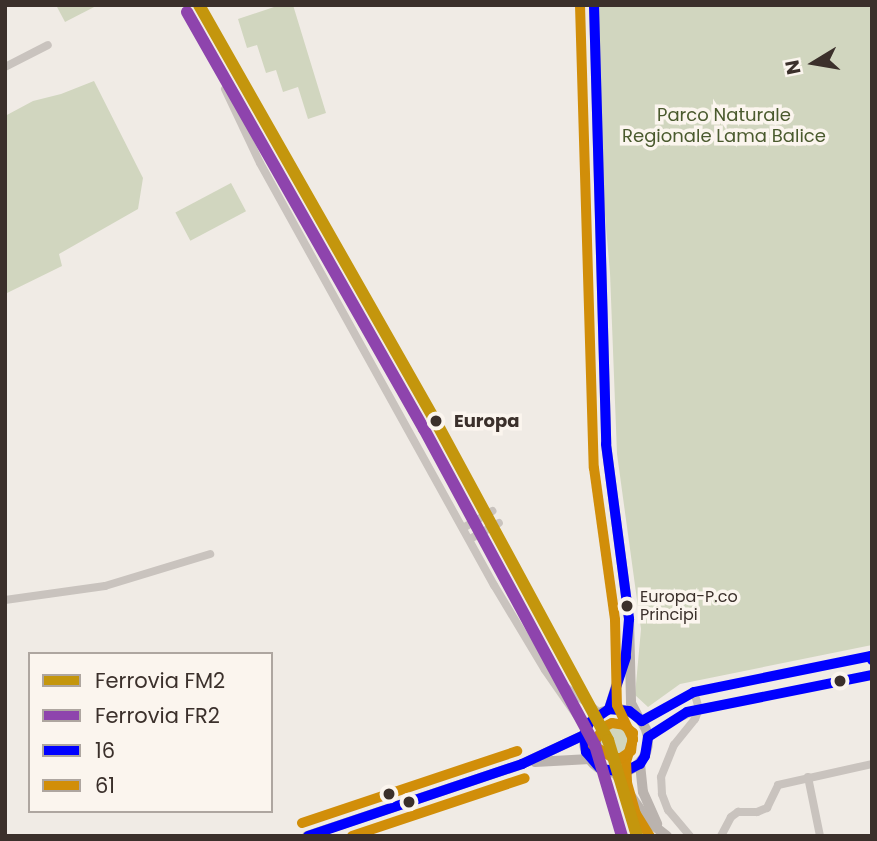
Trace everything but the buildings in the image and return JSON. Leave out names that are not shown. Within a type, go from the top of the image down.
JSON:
[{"type":"main road","points":[[594,5],[606,444],[629,619],[631,703],[648,737],[648,747],[640,764],[643,792],[664,832]]},
{"type":"main road","points":[[307,836],[522,764],[585,732],[605,711],[626,657],[629,619]]},
{"type":"main road","points":[[605,711],[619,709],[640,719]]},
{"type":"main road","points":[[585,732],[590,759],[601,769],[615,773],[640,764]]},
{"type":"main road","points":[[522,764],[562,758],[590,759]]},
{"type":"main road","points":[[615,773],[649,822],[664,832]]},
{"type":"street","points":[[5,68],[48,45]]},
{"type":"street","points":[[225,89],[260,163],[463,528],[545,670],[585,732]]},
{"type":"street","points":[[463,528],[493,511]]},
{"type":"street","points":[[470,539],[499,523]]},
{"type":"street","points":[[5,600],[105,586],[210,554]]},
{"type":"street","points":[[640,719],[694,692],[871,656],[872,661]]},
{"type":"street","points":[[828,665],[831,684]]},
{"type":"street","points":[[545,670],[605,711]]},
{"type":"street","points":[[648,737],[672,721],[699,709],[872,676]]},
{"type":"street","points":[[690,836],[667,810],[661,777],[667,757],[683,731],[695,719],[699,709],[694,692]]},
{"type":"street","points":[[721,836],[731,817],[738,812],[757,812],[767,807],[778,785],[872,764]]},
{"type":"street","points":[[808,777],[820,836]]},
{"type":"green space","points":[[56,5],[98,5],[65,22]]},
{"type":"green space","points":[[280,5],[293,5],[326,113],[308,119],[298,87],[283,92],[276,70],[266,73],[257,45],[247,48],[238,19]]},
{"type":"green space","name":"Parco Naturale Regionale Lama Balice","points":[[598,5],[872,5],[872,645],[680,684],[648,707],[635,695],[641,629],[617,454],[610,273],[602,180]]},
{"type":"green space","points":[[94,81],[143,178],[138,209],[59,254],[62,266],[5,294],[5,116],[33,101]]},
{"type":"green space","points":[[231,183],[246,211],[190,241],[175,213]]},
{"type":"green space","points":[[616,722],[629,728],[635,741],[629,754],[616,760],[603,754],[597,741],[603,728]]},
{"type":"rail line","name":"FM2","points":[[199,5],[436,422],[608,740],[637,836]]},
{"type":"rail line","name":"FR2","points":[[187,12],[424,429],[595,745],[622,836]]},
{"type":"transit line","name":"61","points":[[580,5],[594,468],[615,620],[617,705],[633,739],[626,762],[627,783],[636,814],[650,836]]},
{"type":"transit line","name":"16","points":[[594,5],[606,444],[629,619],[626,657],[609,709]]},
{"type":"transit line","name":"16","points":[[872,660],[871,656],[694,692],[642,721],[629,711],[609,709],[589,723],[584,735],[586,752],[601,769],[624,772],[640,764],[645,756],[648,737],[687,712],[872,675]]},
{"type":"transit line","name":"61","points":[[612,723],[624,725],[633,733],[631,751],[621,758],[613,758],[593,745],[604,727],[612,723]]},
{"type":"transit line","name":"16","points":[[308,836],[522,764],[584,735]]},
{"type":"transit line","name":"61","points":[[302,823],[517,751]]},
{"type":"transit line","name":"61","points":[[352,836],[525,778]]},
{"type":"place","name":"Europa","points":[[436,421]]},
{"type":"place","name":"Europa-P.co Principi","points":[[627,606]]}]
